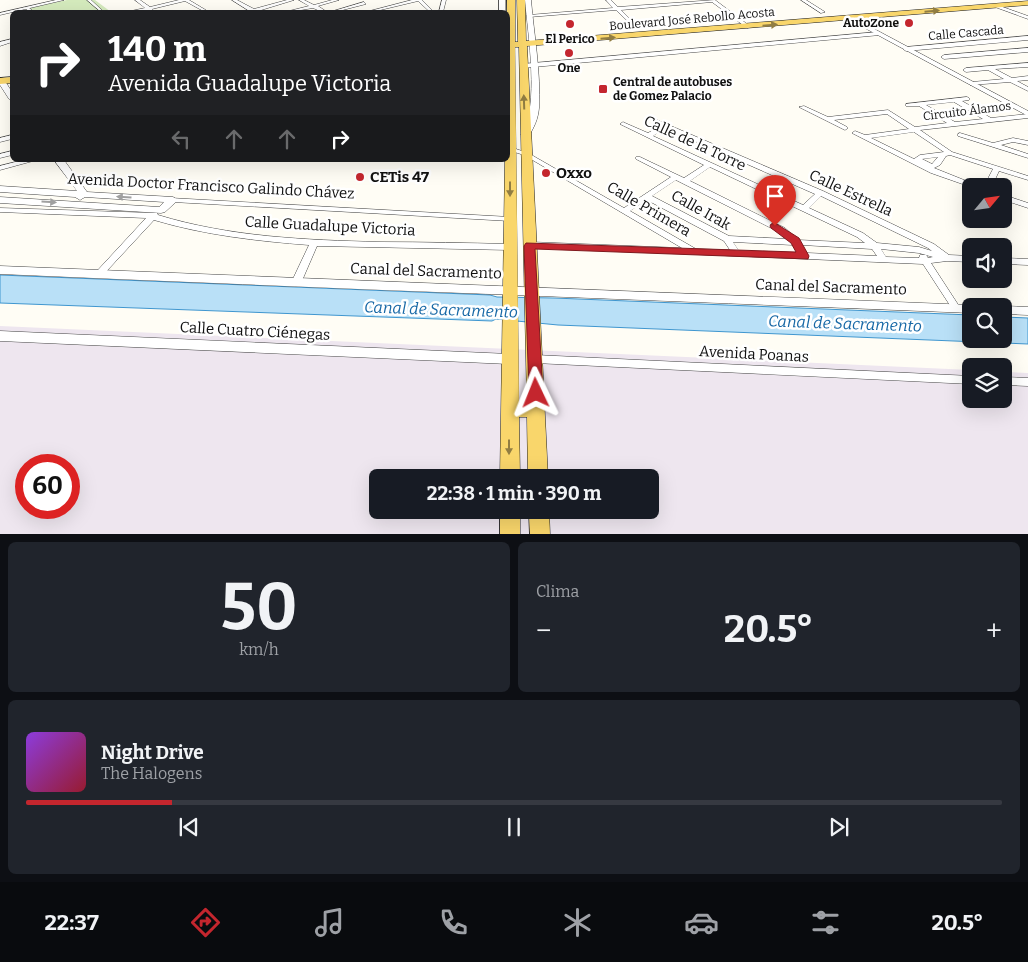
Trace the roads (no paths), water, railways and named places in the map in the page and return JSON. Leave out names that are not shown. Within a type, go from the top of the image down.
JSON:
[{"type":"main road","points":[[510,18],[511,0]]},
{"type":"main road","points":[[521,0],[527,40],[523,66],[533,292],[538,469]]},
{"type":"main road","name":"Boulevard José Rebollo Acosta","points":[[527,40],[677,24],[974,0]]},
{"type":"main road","points":[[997,6],[993,3],[1008,0]]},
{"type":"main road","name":"Boulevard José Rebollo Acosta","points":[[510,36],[527,40],[643,35],[1028,3]]},
{"type":"main road","points":[[643,35],[640,32],[643,29],[677,24]]},
{"type":"main road","points":[[510,149],[510,469]]},
{"type":"main road","points":[[509,410],[536,410]]},
{"type":"main road","points":[[510,519],[510,534]]},
{"type":"main road","points":[[539,519],[540,534]]},
{"type":"street","points":[[17,10],[44,2],[62,0]]},
{"type":"street","points":[[89,0],[101,10]]},
{"type":"street","points":[[137,0],[152,10]]},
{"type":"street","points":[[140,10],[185,0],[203,10]]},
{"type":"street","points":[[234,0],[251,10]]},
{"type":"street","points":[[259,10],[281,1],[292,0]]},
{"type":"street","points":[[301,0],[321,10]]},
{"type":"street","points":[[299,10],[337,0],[352,7]]},
{"type":"street","points":[[387,0],[396,10]]},
{"type":"street","points":[[376,10],[419,0],[430,10]]},
{"type":"street","points":[[525,135],[532,126],[535,114],[534,65],[527,40],[528,0]]},
{"type":"street","points":[[608,0],[636,28]]},
{"type":"street","points":[[654,0],[661,6]]},
{"type":"street","points":[[722,0],[749,27]]},
{"type":"street","points":[[803,0],[823,12]]},
{"type":"street","points":[[528,16],[661,6],[674,2],[713,1],[742,19]]},
{"type":"street","points":[[340,10],[359,3]]},
{"type":"street","points":[[997,6],[1028,18]]},
{"type":"street","points":[[850,18],[1028,115]]},
{"type":"street","points":[[523,66],[878,34]]},
{"type":"street","name":"Calle Cascada","points":[[906,49],[1028,38]]},
{"type":"street","points":[[1003,40],[1026,50]]},
{"type":"street","points":[[975,42],[996,52]]},
{"type":"street","points":[[945,45],[964,56]]},
{"type":"street","points":[[944,57],[1026,50]]},
{"type":"street","points":[[966,70],[1028,65]]},
{"type":"street","points":[[1019,66],[1028,70]]},
{"type":"street","points":[[990,69],[1028,90]]},
{"type":"street","points":[[972,84],[1028,78]]},
{"type":"street","points":[[1020,93],[1028,90]]},
{"type":"street","points":[[908,105],[967,99]]},
{"type":"street","points":[[954,100],[989,120]]},
{"type":"street","points":[[920,104],[954,124]]},
{"type":"street","points":[[802,107],[845,128]]},
{"type":"street","points":[[827,119],[888,112],[915,130]]},
{"type":"street","name":"Circuito Álamos","points":[[915,130],[1028,115]]},
{"type":"street","name":"Calle Estrella","points":[[657,122],[820,193],[931,246],[948,258]]},
{"type":"street","name":"Calle de la Torre","points":[[623,124],[860,235],[875,246],[883,259]]},
{"type":"street","points":[[648,136],[665,125]]},
{"type":"street","points":[[865,137],[915,130]]},
{"type":"street","name":"Circuito Álamos","points":[[915,130],[947,154],[1028,178]]},
{"type":"street","points":[[855,133],[934,171],[962,181]]},
{"type":"street","points":[[960,135],[1028,156]]},
{"type":"street","points":[[994,145],[1013,140],[1028,143]]},
{"type":"street","name":"Calle Primera","points":[[510,149],[526,154],[696,252]]},
{"type":"street","points":[[638,158],[775,226],[795,241],[804,256]]},
{"type":"street","points":[[0,168],[23,162]]},
{"type":"street","points":[[60,162],[83,193],[74,204]]},
{"type":"street","points":[[685,182],[710,164]]},
{"type":"street","points":[[992,178],[997,168]]},
{"type":"street","points":[[625,211],[676,177]]},
{"type":"street","name":"Avenida Doctor Francisco Galindo Chávez","points":[[0,189],[510,219]]},
{"type":"street","points":[[804,209],[820,193]]},
{"type":"street","name":"Calle Irak","points":[[646,196],[727,239],[737,254]]},
{"type":"street","name":"Avenida Doctor Francisco Galindo Chávez","points":[[0,200],[161,210]]},
{"type":"street","points":[[100,273],[151,216],[172,200]]},
{"type":"street","points":[[1012,200],[1028,206]]},
{"type":"street","name":"Calle Guadalupe Victoria","points":[[0,210],[151,216],[181,225],[224,234],[314,243],[510,246]]},
{"type":"street","points":[[727,239],[875,246],[919,250],[948,258]]},
{"type":"street","points":[[296,283],[314,243]]},
{"type":"street","points":[[530,246],[924,261],[962,259]]},
{"type":"street","points":[[919,250],[924,261],[956,308]]},
{"type":"street","points":[[1012,261],[1028,262]]},
{"type":"street","name":"Canal del Sacramento","points":[[0,270],[962,308]]},
{"type":"street","points":[[1012,310],[1028,311]]},
{"type":"street","name":"Calle Cuatro Ciénegas","points":[[0,336],[509,359]]},
{"type":"street","name":"Avenida Poanas","points":[[535,359],[962,380]]},
{"type":"street","points":[[1012,381],[1028,382]]},
{"type":"water","name":"Canal de Sacramento","points":[[0,275],[490,295],[497,297],[962,315],[962,341],[558,325],[496,319],[492,321],[0,303]]},
{"type":"water","name":"Canal de Sacramento","points":[[1012,317],[1028,318],[1028,344],[1012,343]]},
{"type":"place","name":"AutoZone","points":[[909,23]]},
{"type":"place","name":"El Perico","points":[[570,24]]},
{"type":"place","name":"One","points":[[569,53]]},
{"type":"place","name":"Central de autobuses de Gomez Palacio","points":[[603,89]]},
{"type":"place","name":"Oxxo","points":[[546,173]]},
{"type":"place","name":"CETis 47","points":[[360,177]]}]
